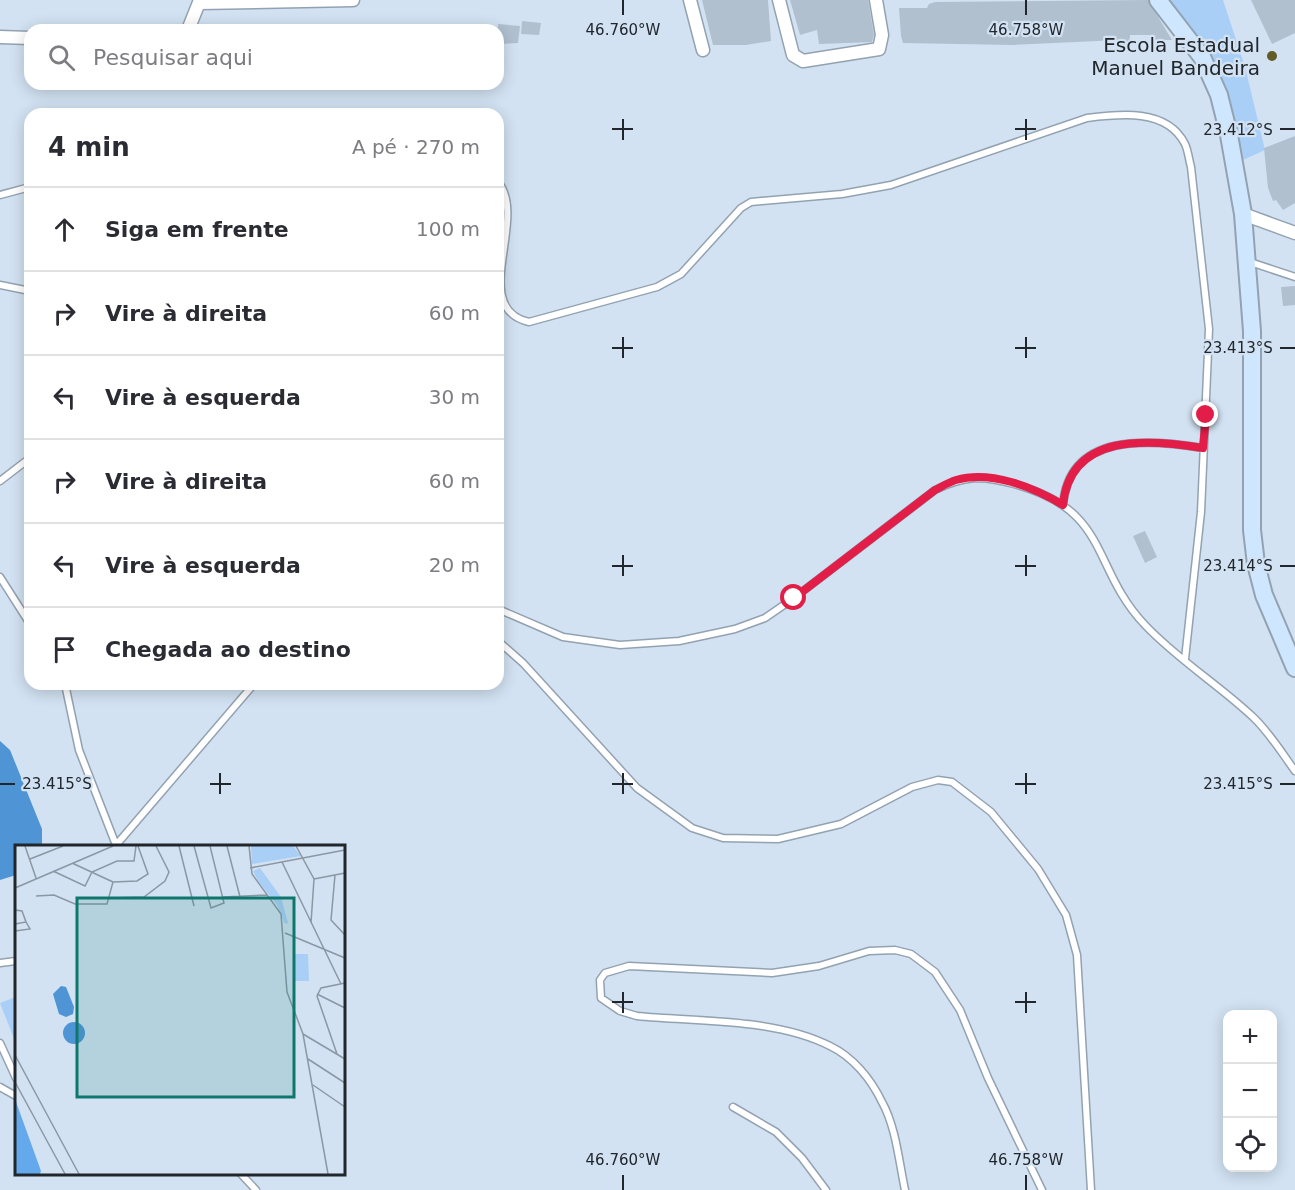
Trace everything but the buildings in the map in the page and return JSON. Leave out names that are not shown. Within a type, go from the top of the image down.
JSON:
[{"type":"main road","points":[[1158,0],[1202,57],[1219,95],[1244,214],[1252,331],[1252,530],[1264,595],[1295,668]]},
{"type":"street","points":[[191,24],[200,2],[353,0]]},
{"type":"street","points":[[690,0],[704,50]]},
{"type":"street","points":[[779,0],[790,46],[796,58],[803,61],[874,51],[882,44],[876,0]]},
{"type":"street","points":[[0,38],[24,38]]},
{"type":"street","points":[[1244,214],[1295,233]]},
{"type":"lane","points":[[504,302],[515,319],[529,322],[657,286],[681,274],[741,208],[751,202],[842,194],[891,185],[1087,118],[1117,113],[1142,116],[1160,122],[1174,130],[1185,144],[1191,167],[1209,329],[1198,558],[1191,595],[1185,659]]},
{"type":"lane","points":[[0,195],[24,189]]},
{"type":"lane","points":[[504,194],[507,200],[504,239]]},
{"type":"lane","points":[[1247,261],[1295,277]]},
{"type":"lane","points":[[0,285],[24,290]]},
{"type":"lane","points":[[1063,505],[1069,479],[1076,466],[1099,451],[1136,442],[1171,442],[1203,448]]},
{"type":"lane","points":[[0,480],[24,462]]},
{"type":"lane","points":[[504,612],[563,637],[620,645],[679,641],[735,629],[765,618],[935,490],[955,480],[977,477],[998,480],[1042,493],[1063,505],[1081,520],[1098,543],[1123,593],[1145,625],[1255,718],[1295,771]]},
{"type":"lane","points":[[0,577],[24,615]]},
{"type":"lane","points":[[504,646],[637,788],[692,828],[723,838],[778,839],[841,824],[912,787],[938,780],[952,782],[991,812],[1038,869],[1066,915],[1077,955],[1091,1190]]},
{"type":"lane","points":[[66,690],[79,750],[116,845],[249,690]]},
{"type":"lane","points":[[905,1190],[882,1102],[858,1066],[830,1045],[764,1027],[638,1016],[620,1011],[601,998],[600,980],[605,973],[629,966],[772,973],[819,966],[869,951],[895,950],[911,954],[935,972],[960,1010],[988,1078],[1042,1190]]},
{"type":"lane","points":[[0,963],[15,961]]},
{"type":"lane","points":[[0,1044],[15,1076]]},
{"type":"lane","points":[[0,1087],[15,1095]]},
{"type":"lane","points":[[733,1107],[776,1132],[802,1158],[826,1190]]},
{"type":"lane","points":[[243,1175],[256,1190]]},
{"type":"shaded area","points":[[1168,0],[1223,0],[1245,67],[1265,150],[1243,160],[1199,42]]},
{"type":"shaded area","points":[[15,999],[15,1041],[0,1003]]},
{"type":"water","points":[[0,741],[10,750],[42,829],[42,845],[15,845],[15,875],[0,880]]},
{"type":"place","name":"Escola Estadual Manuel Bandeira","points":[[1272,56]]},
{"type":"route","points":[[794,598],[935,490],[955,480],[977,477],[998,480],[1042,493],[1063,505],[1069,479],[1076,466],[1086,457],[1099,451],[1136,442],[1171,442],[1203,448],[1206,415]]}]
